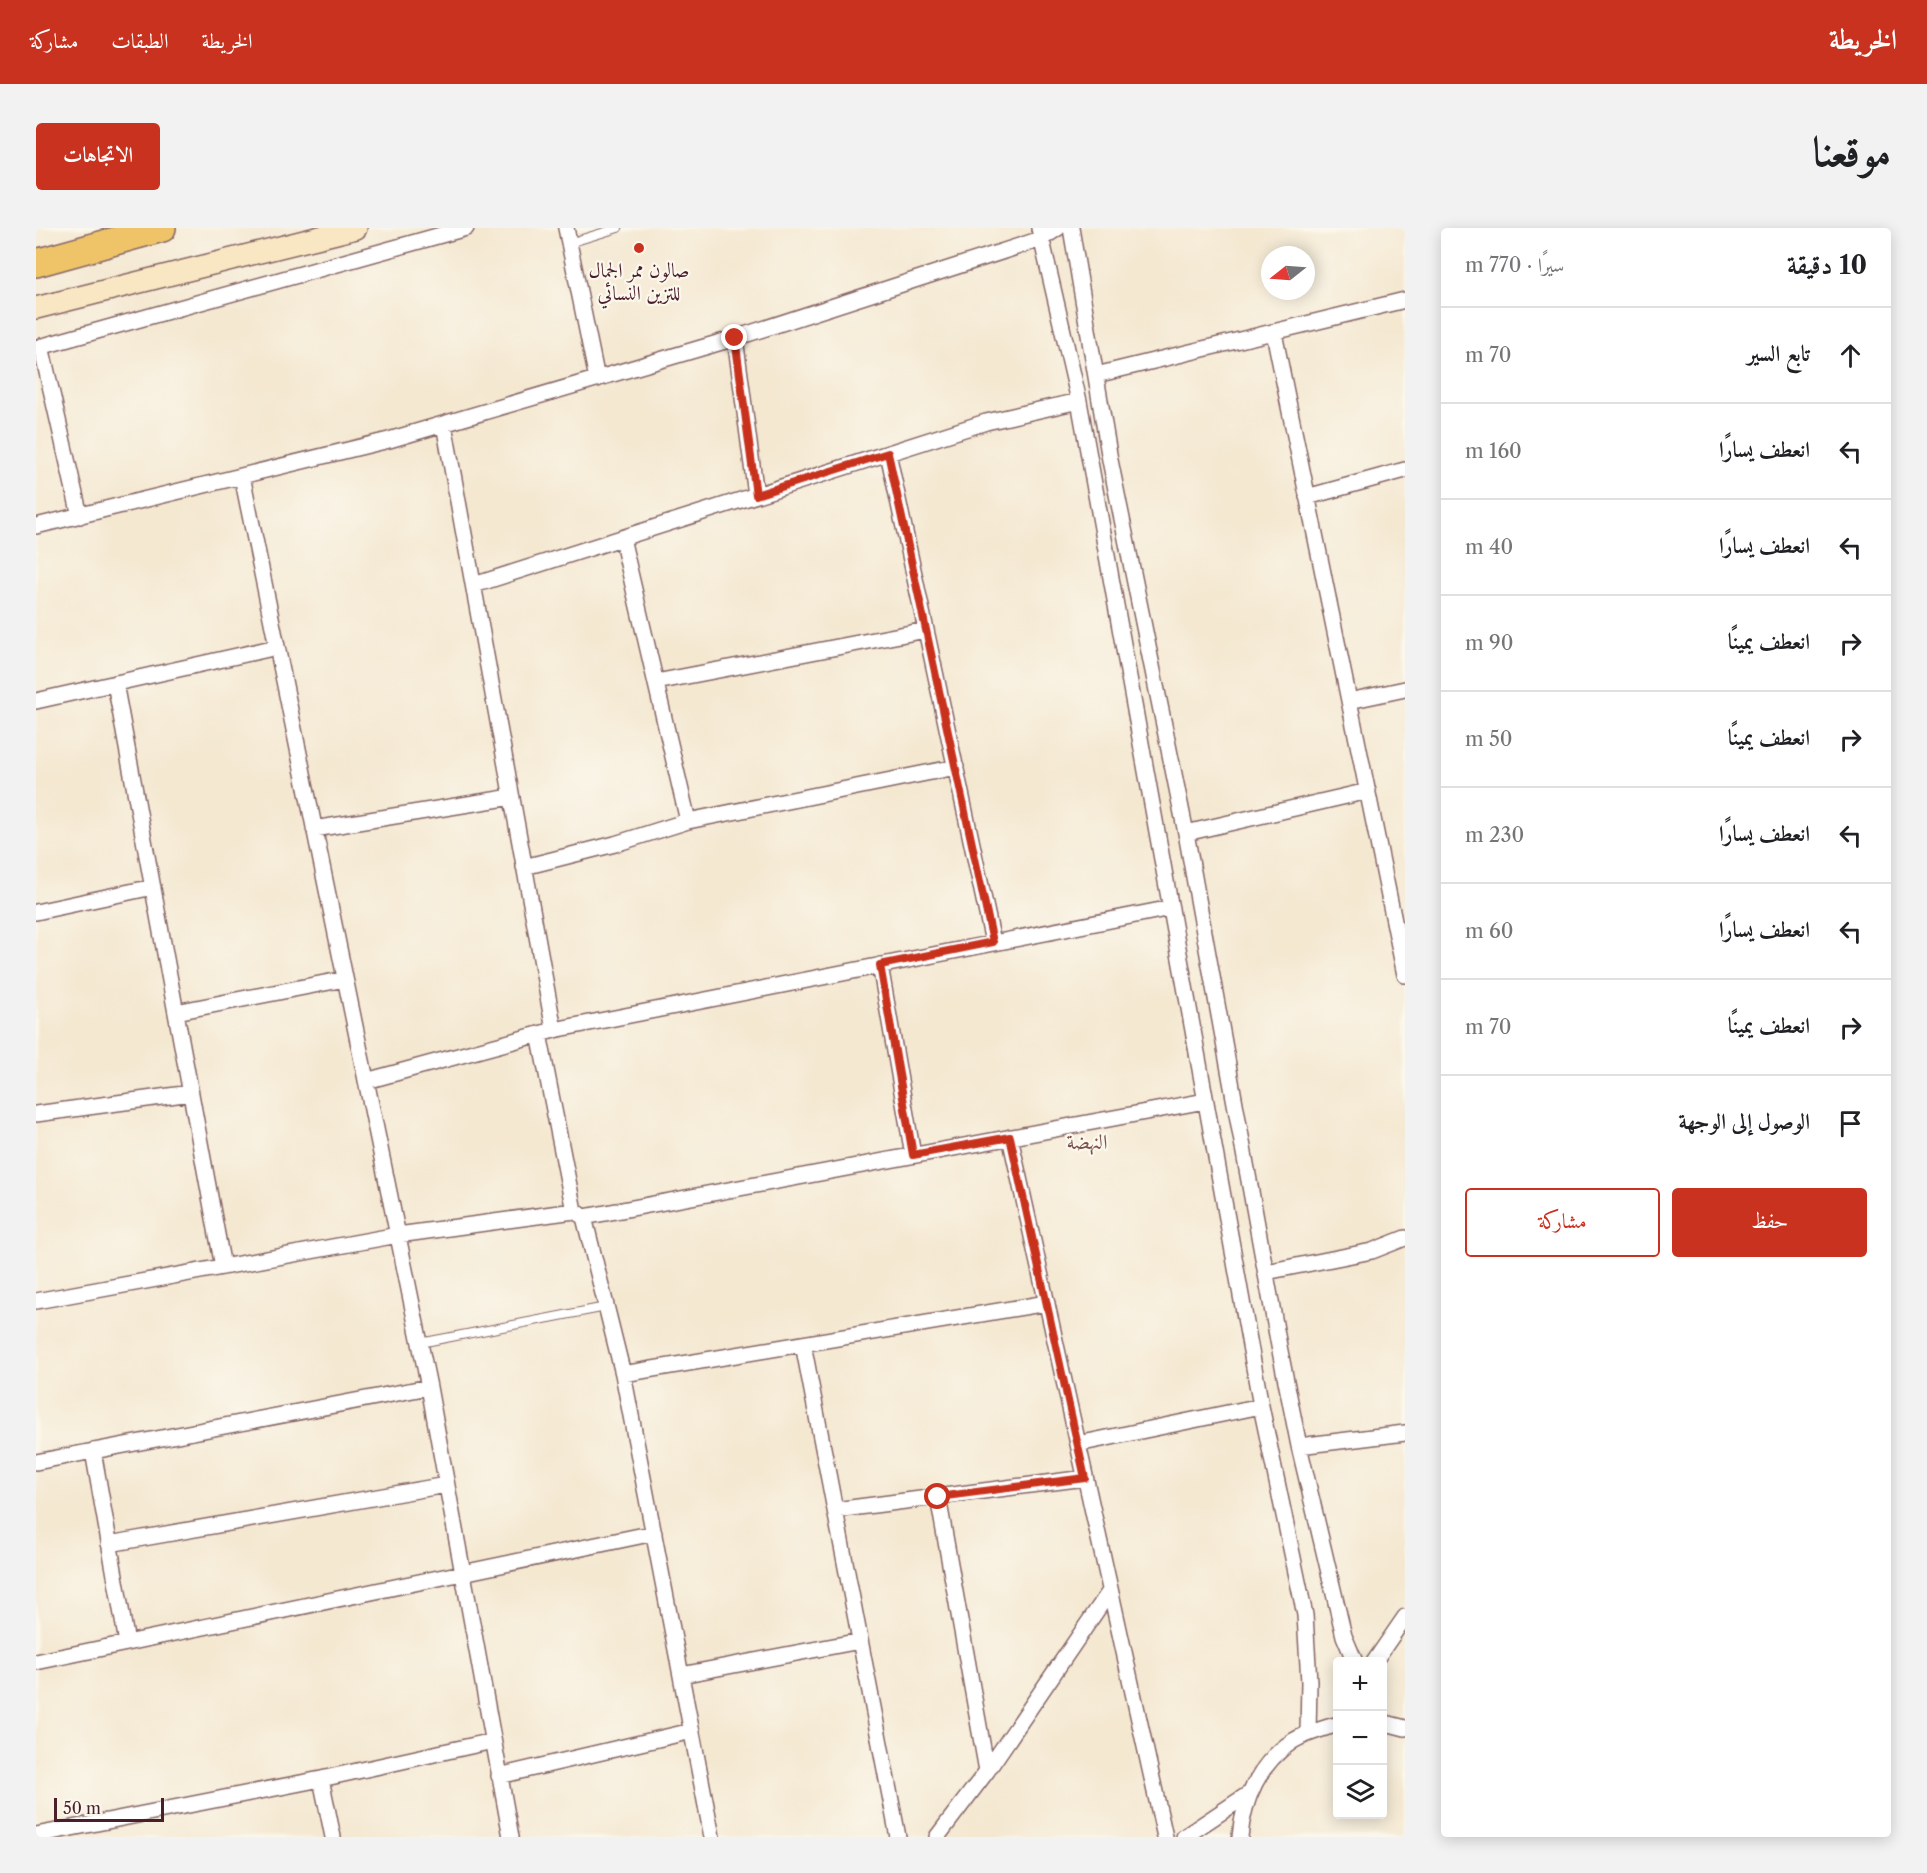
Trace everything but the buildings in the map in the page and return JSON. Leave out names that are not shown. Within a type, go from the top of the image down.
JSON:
[{"type":"highway","points":[[36,263],[162,228]]},
{"type":"main road","points":[[36,308],[356,228]]},
{"type":"street","points":[[80,516],[39,347],[466,228]]},
{"type":"street","points":[[36,526],[444,424],[735,338],[1058,228]]},
{"type":"street","points":[[1071,228],[1112,471],[1186,833],[1299,1446],[1344,1636],[1353,1657]]},
{"type":"street","points":[[1040,233],[1079,401],[1204,1101],[1261,1406],[1305,1615],[1309,1682],[1308,1734]]},
{"type":"street","points":[[567,236],[597,379]]},
{"type":"street","points":[[1096,375],[1405,300]]},
{"type":"street","points":[[1274,333],[1404,968]]},
{"type":"street","points":[[735,338],[756,495]]},
{"type":"street","points":[[474,585],[986,422],[1079,401]]},
{"type":"street","points":[[444,424],[525,867],[546,1032],[579,1214],[623,1374],[712,1837]]},
{"type":"street","points":[[888,453],[993,942]]},
{"type":"street","points":[[1307,497],[1405,470]]},
{"type":"street","points":[[242,476],[429,1387],[511,1837]]},
{"type":"street","points":[[622,538],[688,820]]},
{"type":"street","points":[[656,682],[926,630]]},
{"type":"street","points":[[36,701],[277,647]]},
{"type":"street","points":[[115,683],[223,1267]]},
{"type":"street","points":[[1349,701],[1405,689]]},
{"type":"street","points":[[525,867],[615,844],[688,820],[956,767]]},
{"type":"street","points":[[1186,833],[1368,791]]},
{"type":"street","points":[[314,829],[512,797]]},
{"type":"street","points":[[36,912],[153,887]]},
{"type":"street","points":[[366,1081],[546,1032],[1171,908]]},
{"type":"street","points":[[880,965],[913,1155]]},
{"type":"street","points":[[176,1012],[345,979]]},
{"type":"street","points":[[36,1114],[191,1093]]},
{"type":"street","points":[[36,1301],[398,1235],[579,1214],[1204,1101]]},
{"type":"street","points":[[1010,1137],[1165,1837]]},
{"type":"street","points":[[1266,1272],[1372,1251],[1405,1238]]},
{"type":"street","points":[[623,1374],[1047,1303]]},
{"type":"street","points":[[803,1344],[898,1837]]},
{"type":"street","points":[[36,1462],[429,1387]]},
{"type":"street","points":[[1078,1444],[1261,1406]]},
{"type":"street","points":[[1299,1446],[1405,1433]]},
{"type":"street","points":[[93,1451],[127,1643]]},
{"type":"street","points":[[835,1510],[1085,1478]]},
{"type":"street","points":[[110,1545],[446,1485]]},
{"type":"street","points":[[938,1497],[987,1771]]},
{"type":"street","points":[[36,1662],[654,1533]]},
{"type":"street","points":[[937,1837],[987,1771],[1110,1591]]},
{"type":"street","points":[[1377,1657],[1405,1617]]},
{"type":"street","points":[[681,1675],[860,1641]]},
{"type":"street","points":[[1387,1723],[1404,1726]]},
{"type":"street","points":[[1240,1837],[1242,1818],[1250,1792],[1276,1755],[1294,1741],[1333,1726]]},
{"type":"street","points":[[499,1776],[692,1731]]},
{"type":"street","points":[[36,1835],[321,1779],[492,1741]]},
{"type":"street","points":[[321,1779],[333,1837]]},
{"type":"street","points":[[1184,1837],[1250,1792]]},
{"type":"lane","points":[[567,236],[618,228]]},
{"type":"lane","points":[[420,1343],[606,1307]]},
{"type":"place","name":"صالون ممر الجمال للتزين النسائي","points":[[639,248]]},
{"type":"district","name":"النهضة","points":[[1087,1142]]},
{"type":"route","points":[[735,338],[756,495],[888,453],[993,942],[880,965],[913,1155],[1010,1137],[1085,1478],[938,1497]]}]
